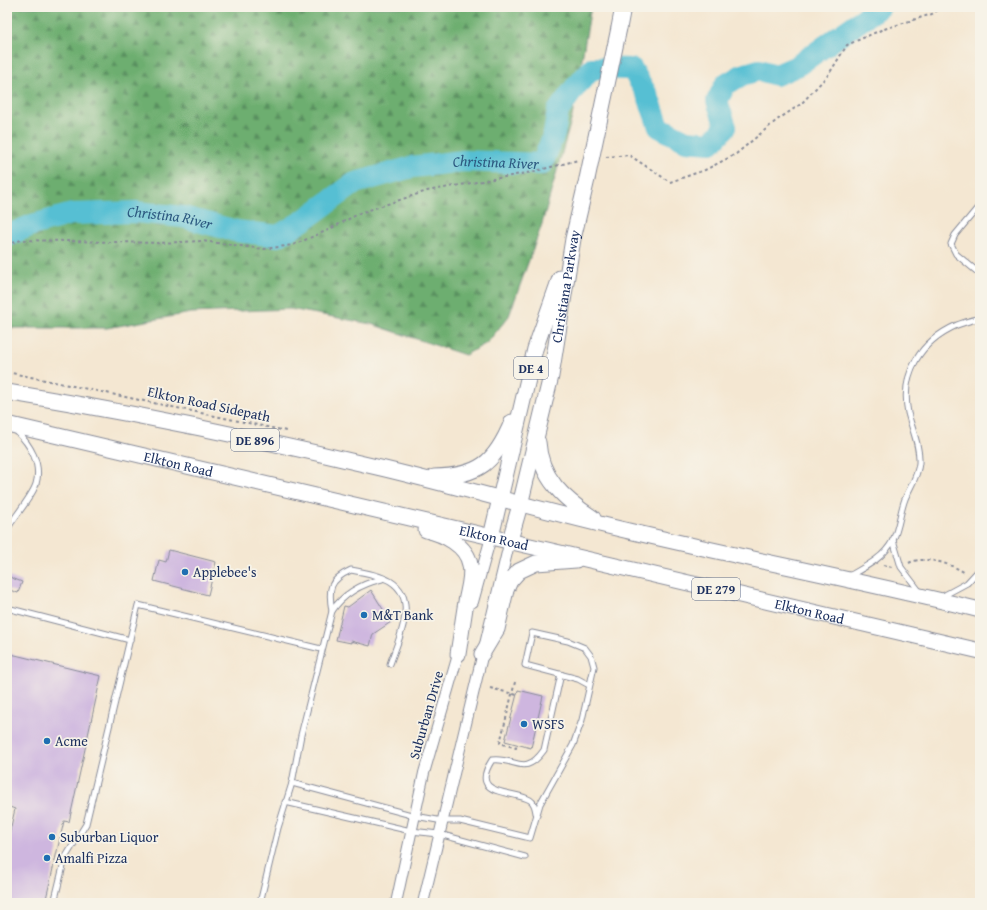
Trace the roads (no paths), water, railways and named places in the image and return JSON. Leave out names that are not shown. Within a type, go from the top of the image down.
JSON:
[{"type":"main road","name":"DE 4","points":[[573,239],[623,7]]},
{"type":"main road","name":"Christiana Parkway","points":[[491,537],[501,500],[535,349],[573,239]]},
{"type":"main road","name":"Christiana Parkway","points":[[510,540],[538,433],[551,376],[573,239]]},
{"type":"main road","points":[[421,478],[468,474],[487,463],[501,446],[526,388]]},
{"type":"main road","name":"DE 896","points":[[7,392],[75,403],[279,444],[421,478],[501,500]]},
{"type":"main road","name":"Elkton Road","points":[[8,424],[491,537],[510,540],[980,651]]},
{"type":"main road","points":[[538,433],[541,461],[554,487],[570,502],[604,525]]},
{"type":"main road","points":[[325,498],[346,513],[439,534],[461,548],[470,564],[470,578],[458,654]]},
{"type":"main road","points":[[501,500],[604,525],[929,597],[980,610]]},
{"type":"main road","points":[[482,654],[497,629],[506,590],[510,581],[519,571],[536,563],[590,559]]},
{"type":"street","name":"Suburban Drive","points":[[396,903],[424,773],[491,537]]},
{"type":"street","points":[[423,903],[510,540]]},
{"type":"lane","points":[[980,205],[954,235],[951,244],[956,254],[980,274]]},
{"type":"lane","points":[[845,579],[875,560],[893,540],[904,500],[917,474],[919,462],[908,411],[908,380],[914,361],[932,341],[957,325],[980,318]]},
{"type":"lane","points":[[7,529],[36,485],[38,470],[35,457],[27,442],[8,424]]},
{"type":"lane","points":[[893,540],[901,567],[929,597],[968,583],[980,569]]},
{"type":"lane","points":[[332,611],[328,593],[332,584],[341,574],[351,570],[389,580],[396,586],[402,594],[406,611],[390,664]]},
{"type":"lane","points":[[260,903],[285,802],[292,783],[300,735],[332,611],[340,599],[355,588],[367,582],[382,579]]},
{"type":"lane","points":[[54,903],[65,858],[86,824],[138,605],[321,649]]},
{"type":"lane","points":[[7,608],[130,640]]},
{"type":"lane","points":[[292,783],[415,816],[442,821],[460,821],[530,838],[540,804],[573,745],[582,720],[594,667],[591,656],[585,648],[568,641],[532,633],[525,665],[578,679],[589,685]]},
{"type":"lane","points":[[536,814],[535,805],[529,800],[496,791],[488,786],[486,778],[492,760],[498,759],[519,765],[529,765],[537,760],[544,750],[560,674]]},
{"type":"lane","points":[[285,802],[411,831],[439,834],[525,857]]},
{"type":"waterway","name":"Christina River","points":[[7,236],[32,225],[72,214],[136,212],[183,217],[236,231],[278,236],[304,220],[355,183],[412,167],[463,161],[542,164],[554,134],[558,111],[577,85],[593,68],[632,69],[648,96],[659,127],[686,141],[711,143],[726,127],[717,101],[725,85],[742,75],[759,70],[776,75],[797,66],[880,7]]},
{"type":"place","name":"Applebee's","points":[[185,572]]},
{"type":"place","name":"M&T Bank","points":[[364,615]]},
{"type":"place","name":"WSFS","points":[[524,724]]},
{"type":"place","name":"Acme","points":[[47,741]]},
{"type":"place","name":"Suburban Liquor","points":[[52,837]]},
{"type":"place","name":"Amalfi Pizza","points":[[47,858]]}]
